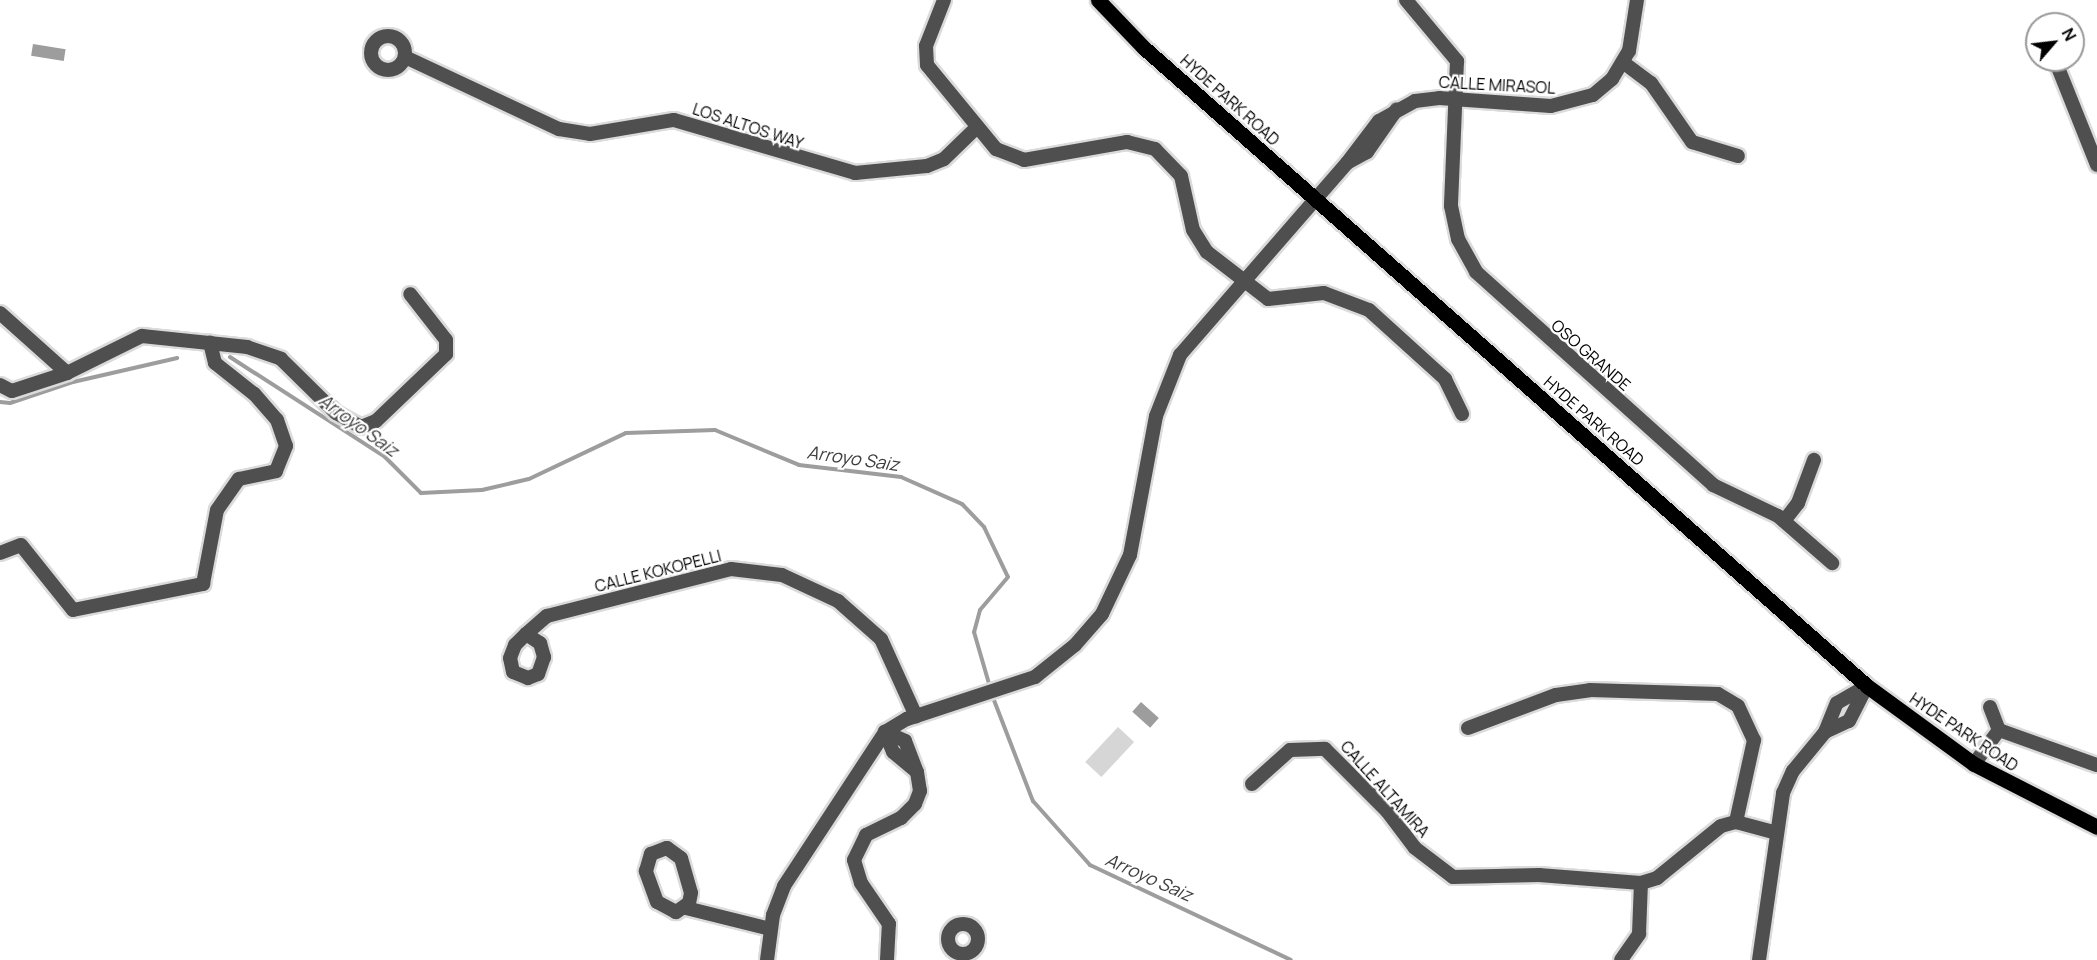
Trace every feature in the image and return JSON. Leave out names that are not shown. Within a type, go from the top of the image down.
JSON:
[{"type":"main road","name":"HYDE PARK ROAD","points":[[1098,0],[1143,47],[1867,686],[1974,764],[2097,827]]},
{"type":"street","points":[[944,0],[927,39],[925,58],[938,83],[996,149],[1018,160],[1127,142],[1155,149],[1182,177],[1198,242],[1243,281],[1272,300],[1324,293],[1360,304],[1439,372],[1451,386],[1462,414]]},
{"type":"street","name":"OSO GRANDE","points":[[1406,0],[1454,54],[1460,75],[1451,206],[1458,239],[1476,272],[1713,485],[1784,521],[1832,563]]},
{"type":"street","name":"CALLE MIRASOL","points":[[885,732],[916,716],[1011,688],[1070,650],[1116,590],[1133,545],[1153,432],[1169,378],[1187,345],[1347,163],[1367,152],[1397,109],[1428,99],[1458,98],[1536,106],[1567,104],[1598,91],[1624,63],[1633,39],[1637,0]]},
{"type":"street","name":"LOS ALTOS WAY","points":[[405,57],[559,129],[590,134],[674,120],[855,173],[927,166],[944,159],[976,128]]},
{"type":"street","points":[[1624,63],[1651,83],[1692,142],[1738,156]]},
{"type":"street","points":[[2060,72],[2097,165]]},
{"type":"street","points":[[0,385],[12,391],[67,373],[142,336],[247,347],[280,359],[336,413],[361,427],[376,421],[446,354],[441,331],[410,294]]},
{"type":"street","points":[[0,313],[67,373]]},
{"type":"street","points":[[0,553],[21,544],[72,610],[203,584],[217,510],[239,479],[276,471],[286,446],[277,420],[254,394],[214,363],[210,343]]},
{"type":"street","points":[[1784,521],[1798,503],[1814,460]]},
{"type":"street","name":"CALLE KOKOPELLI","points":[[526,634],[547,616],[732,568],[782,575],[838,601],[881,639],[916,716]]},
{"type":"street","points":[[1758,960],[1777,833],[1788,782],[1825,732],[1837,703],[1867,686]]},
{"type":"street","points":[[1825,732],[1849,721],[1867,686]]},
{"type":"street","points":[[1468,728],[1556,695],[1590,690],[1718,694],[1738,706],[1754,740],[1736,822]]},
{"type":"street","points":[[1990,707],[1999,730],[2097,765]]},
{"type":"street","points":[[1974,764],[1999,730]]},
{"type":"street","points":[[885,732],[892,753],[917,772],[920,791],[915,804],[901,818],[866,835],[854,860],[861,883],[889,924],[887,960]]},
{"type":"street","points":[[767,960],[770,929],[792,873],[885,732]]},
{"type":"street","name":"CALLE ALTAMIRA","points":[[1252,784],[1290,750],[1325,749],[1386,811],[1415,848],[1453,877],[1539,875],[1641,883]]},
{"type":"street","points":[[1621,960],[1638,934],[1641,883],[1671,868],[1714,830],[1736,822],[1777,833]]},
{"type":"street","points":[[686,908],[691,893],[681,858],[673,850],[656,850],[646,864],[653,896],[666,910],[686,908],[770,929]]},
{"type":"shaded area","points":[[33,44],[66,49],[64,61],[31,56]]},
{"type":"shaded area","points":[[1141,702],[1159,718],[1150,728],[1132,712]]},
{"type":"shaded area","points":[[1118,727],[1134,742],[1101,777],[1085,762]]},
{"type":"waterway","name":"Arroyo Saiz","points":[[230,357],[385,457],[421,493],[482,490],[529,479],[626,433],[715,430],[799,465],[901,477],[962,504],[984,527],[1008,577],[980,610],[974,632],[990,687]]},
{"type":"waterway","name":"Arroyo Saiz","points":[[0,402],[10,403],[73,382],[177,358]]},
{"type":"waterway","name":"Arroyo Saiz","points":[[992,695],[1033,801],[1090,865],[1291,960]]}]
